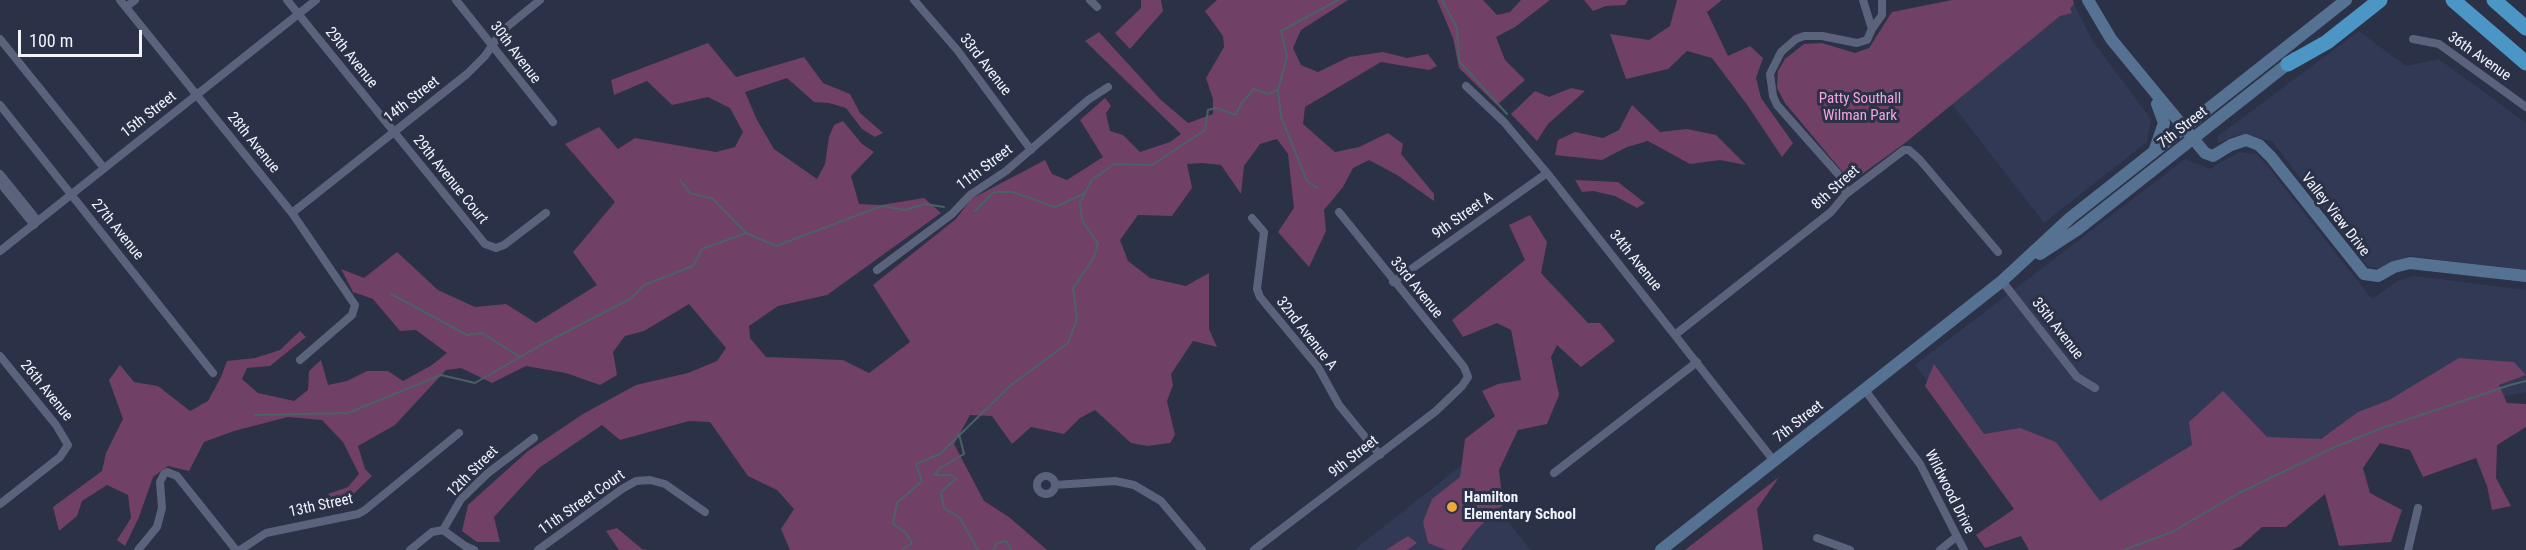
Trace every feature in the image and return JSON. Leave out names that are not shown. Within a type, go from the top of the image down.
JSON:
[{"type":"highway","points":[[2288,64],[2327,42],[2380,0]]},
{"type":"highway","points":[[2453,0],[2526,63]]},
{"type":"highway","points":[[2494,0],[2526,28]]},
{"type":"street","points":[[123,4],[135,0]]},
{"type":"street","name":"29th Avenue","points":[[287,0],[393,132]]},
{"type":"street","name":"15th Street","points":[[0,251],[315,0]]},
{"type":"street","name":"30th Avenue","points":[[456,0],[553,122]]},
{"type":"street","name":"14th Street","points":[[292,213],[467,74],[502,31],[540,0]]},
{"type":"street","name":"33rd Avenue","points":[[915,0],[958,51],[1031,150]]},
{"type":"street","points":[[1090,0],[1097,7]]},
{"type":"street","points":[[1863,0],[1872,29]]},
{"type":"street","points":[[1846,194],[1843,181],[1838,174],[1777,105],[1773,96],[1770,74],[1781,52],[1796,39],[1804,36],[1822,36],[1857,44],[1867,40],[1882,15],[1882,0]]},
{"type":"street","name":"Valley View Drive","points":[[2088,0],[2111,39],[2154,94],[2210,156],[2218,154],[2238,141],[2246,140],[2259,144],[2271,156],[2359,270],[2369,276],[2378,276],[2394,267],[2410,263],[2526,276]]},
{"type":"street","name":"7th Street","points":[[2007,277],[2070,218],[2346,0]]},
{"type":"street","name":"7th Street","points":[[1661,550],[2007,277],[2077,230],[2368,0]]},
{"type":"street","name":"28th Avenue","points":[[123,4],[292,213],[352,300],[355,310],[300,360]]},
{"type":"street","points":[[0,39],[104,168]]},
{"type":"street","name":"36th Avenue","points":[[2413,39],[2439,44],[2526,107]]},
{"type":"street","name":"34th Avenue","points":[[1466,86],[1504,122],[1547,173],[1774,461]]},
{"type":"street","name":"11th Street","points":[[877,270],[952,214],[970,195],[1006,171],[1088,100],[1108,87]]},
{"type":"street","points":[[2154,94],[2164,123],[2154,151]]},
{"type":"street","name":"27th Avenue","points":[[0,105],[213,373]]},
{"type":"street","name":"29th Avenue Court","points":[[393,132],[479,238],[490,247],[496,248],[509,242],[546,213]]},
{"type":"street","name":"8th Street","points":[[1676,334],[1831,212],[1846,194],[1897,153],[1904,150],[1909,150],[1998,252]]},
{"type":"street","name":"9th Street A","points":[[1393,282],[1547,173]]},
{"type":"street","points":[[0,174],[36,223]]},
{"type":"street","points":[[0,183],[36,223]]},
{"type":"street","name":"33rd Avenue","points":[[1339,213],[1464,367],[1468,373],[1467,381]]},
{"type":"street","name":"32nd Avenue A","points":[[1252,218],[1264,232],[1257,289],[1260,297],[1318,367],[1339,405],[1380,455]]},
{"type":"street","name":"35th Avenue","points":[[2007,277],[2077,377],[2096,388]]},
{"type":"street","name":"26th Avenue","points":[[0,356],[56,425],[68,446],[60,458],[0,504]]},
{"type":"street","points":[[1554,473],[1697,362]]},
{"type":"street","name":"9th Street","points":[[1254,550],[1436,411],[1467,381]]},
{"type":"street","name":"Wildwood Drive","points":[[1864,390],[1916,458],[1964,550]]},
{"type":"street","name":"13th Street","points":[[238,550],[266,533],[358,514],[459,433]]},
{"type":"street","name":"12th Street","points":[[443,530],[461,499],[496,466],[534,438]]},
{"type":"street","points":[[138,550],[157,527],[162,508],[160,482],[167,472],[177,476],[238,550]]},
{"type":"street","name":"11th Street Court","points":[[538,550],[636,481],[650,480],[665,484],[705,512]]},
{"type":"street","points":[[1055,485],[1115,481],[1134,485],[1161,501],[1202,550]]},
{"type":"street","points":[[2408,550],[2418,508]]},
{"type":"street","points":[[410,550],[432,531],[443,530],[474,550]]},
{"type":"street","points":[[1940,550],[1956,537]]},
{"type":"street","points":[[1817,538],[1850,550]]},
{"type":"shaded area","points":[[2074,4],[2092,40],[2151,119],[2147,142],[2044,223],[1951,103]]},
{"type":"shaded area","points":[[2359,31],[2406,66],[2439,59],[2526,123],[2526,270],[2409,256],[2380,268],[2368,267],[2272,141],[2238,135],[2218,143],[2218,136]]},
{"type":"shaded area","points":[[2239,152],[2257,154],[2372,299],[2399,280],[2415,276],[2526,290],[2526,392],[2352,426],[2063,550],[1915,365],[2185,159],[2210,169]]},
{"type":"shaded area","name":"Hamilton Elementary School","points":[[1462,465],[1531,550],[1354,550]]},
{"type":"green space","points":[[1141,0],[1161,0],[1163,11],[1130,49],[1115,33],[1141,8]]},
{"type":"green space","points":[[1217,0],[1348,0],[1301,30],[1293,48],[1301,65],[1318,72],[1349,57],[1383,52],[1407,58],[1428,54],[1437,66],[1429,70],[1381,62],[1305,107],[1303,124],[1335,152],[1359,147],[1388,133],[1403,144],[1401,154],[1434,194],[1434,201],[1397,175],[1369,160],[1353,168],[1343,187],[1324,210],[1326,231],[1309,267],[1278,232],[1294,208],[1288,154],[1277,139],[1260,144],[1244,166],[1241,194],[1221,165],[1187,164],[1192,188],[1172,216],[1138,215],[1120,240],[1128,261],[1150,278],[1186,286],[1209,273],[1209,329],[1217,347],[1193,341],[1171,374],[1173,385],[1167,401],[1175,435],[1170,443],[1147,446],[1131,443],[1095,410],[1080,418],[1064,434],[1031,427],[1012,444],[992,416],[970,415],[954,444],[984,501],[1009,517],[1047,550],[790,550],[781,529],[794,509],[777,490],[748,476],[710,422],[689,421],[620,440],[602,425],[539,468],[494,517],[500,542],[477,542],[462,531],[468,505],[528,451],[583,414],[636,385],[688,373],[717,361],[726,348],[689,304],[644,331],[625,336],[613,352],[617,375],[600,385],[566,373],[526,366],[492,383],[461,368],[446,370],[395,425],[358,446],[365,469],[372,476],[340,507],[328,494],[348,487],[359,474],[343,442],[322,420],[288,417],[234,431],[204,442],[189,471],[168,466],[153,477],[139,517],[125,546],[117,540],[131,518],[128,495],[107,485],[82,501],[77,516],[59,531],[53,507],[102,471],[106,453],[123,419],[109,380],[120,365],[134,382],[158,386],[190,411],[208,401],[227,361],[255,358],[280,350],[300,331],[306,337],[270,366],[247,368],[242,379],[258,393],[294,401],[308,390],[309,371],[321,360],[328,385],[347,381],[367,371],[388,371],[403,381],[432,365],[447,353],[416,330],[400,331],[373,299],[353,292],[341,269],[364,278],[397,252],[438,290],[475,307],[506,304],[536,323],[597,285],[573,252],[615,202],[565,144],[599,127],[618,149],[635,138],[716,152],[735,147],[743,132],[730,108],[708,97],[672,105],[647,81],[614,95],[611,80],[708,43],[736,77],[804,57],[823,83],[850,94],[860,113],[883,133],[875,137],[862,129],[846,108],[814,102],[787,78],[745,92],[757,120],[774,149],[817,179],[825,164],[829,137],[834,125],[843,121],[862,144],[874,152],[851,176],[859,204],[881,205],[924,198],[941,213],[827,295],[778,306],[749,326],[750,338],[766,357],[843,360],[869,373],[910,342],[873,285],[956,219],[971,199],[1045,160],[1052,174],[1067,180],[1103,157],[1080,120],[1105,98],[1111,106],[1106,113],[1110,131],[1123,135],[1140,152],[1170,142],[1181,134],[1085,41],[1099,32],[1161,100],[1188,123],[1213,114],[1213,99],[1206,78],[1224,47],[1223,36],[1205,11]]},
{"type":"green space","points":[[1437,0],[1483,0],[1497,15],[1510,12],[1521,0],[1550,0],[1515,27],[1496,37],[1505,60],[1525,80],[1497,105],[1459,68],[1453,38]]},
{"type":"green space","points":[[1584,0],[1628,0],[1625,5],[1606,6],[1593,11]]},
{"type":"green space","points":[[1677,0],[1722,0],[1707,12],[1728,56],[1750,46],[1763,58],[1756,78],[1761,98],[1793,143],[1782,157],[1712,58],[1687,51],[1668,69],[1626,79],[1610,34],[1649,40],[1670,26]]},
{"type":"green space","name":"Patty Southall Wilman Park","points":[[1952,0],[2073,0],[2074,4],[2070,8],[2072,13],[2060,16],[1905,143],[1851,182],[1785,103],[1777,88],[1778,71],[1785,59],[1804,44],[1822,43],[1855,53],[1869,48],[1892,12]]},
{"type":"green space","points":[[1571,88],[1585,91],[1548,124],[1537,141],[1511,114],[1535,91],[1549,97]]},
{"type":"green space","points":[[1632,105],[1660,132],[1687,129],[1716,135],[1746,165],[1720,160],[1690,164],[1648,141],[1627,147],[1602,160],[1555,155],[1558,140],[1575,132],[1603,138],[1619,130]]},
{"type":"green space","points":[[1575,180],[1618,182],[1645,203],[1637,208],[1615,196],[1593,191],[1582,192]]},
{"type":"green space","points":[[1530,215],[1547,242],[1541,273],[1588,323],[1600,323],[1615,341],[1581,367],[1557,345],[1551,357],[1559,395],[1547,424],[1518,430],[1499,470],[1503,505],[1477,529],[1461,550],[1446,550],[1428,543],[1423,522],[1432,499],[1460,477],[1465,439],[1495,416],[1482,391],[1498,384],[1521,380],[1511,330],[1497,323],[1463,337],[1452,320],[1525,260],[1509,225]]},
{"type":"green space","points":[[2459,358],[2514,362],[2526,375],[2499,385],[2507,403],[2526,404],[2526,427],[2497,445],[2496,478],[2511,506],[2492,510],[2487,486],[2476,458],[2423,477],[2410,450],[2380,443],[2363,468],[2370,493],[2402,510],[2391,542],[2339,546],[2325,494],[2286,527],[2262,527],[2241,546],[2232,550],[2029,550],[2021,536],[1985,548],[1976,535],[2014,509],[1925,386],[1934,364],[1984,434],[2020,428],[2056,442],[2100,501],[2192,445],[2189,422],[2223,391],[2267,437],[2321,439],[2358,412],[2389,400]]},
{"type":"green space","points":[[1779,477],[1757,509],[1763,550],[1685,550]]},
{"type":"green space","points":[[617,528],[642,549],[648,550],[619,550],[606,531]]},
{"type":"green space","points":[[1408,536],[1417,543],[1407,550],[1386,550]]},
{"type":"waterway","points":[[902,550],[912,543],[905,532],[893,524],[897,503],[922,481],[916,464],[940,454],[1011,385],[1068,343],[1077,319],[1073,288],[1093,259],[1098,244],[1082,220],[1080,202],[1092,180],[1114,164],[1152,165],[1205,130],[1208,110],[1216,108],[1236,115],[1241,104],[1254,89],[1268,94],[1278,90],[1287,56],[1281,31],[1338,0]]},
{"type":"waterway","points":[[1442,0],[1457,28],[1459,61],[1507,114]]},
{"type":"waterway","points":[[1278,90],[1281,117],[1307,181],[1317,188]]},
{"type":"waterway","points":[[680,180],[690,193],[713,199],[745,232]]},
{"type":"waterway","points":[[975,211],[994,192],[1012,192],[1055,207],[1085,193]]},
{"type":"waterway","points":[[255,415],[348,413],[441,375],[475,383],[541,345],[630,299],[644,285],[693,266],[702,249],[746,233],[776,246],[882,206],[905,210],[925,204],[944,207]]},
{"type":"waterway","points":[[391,294],[467,335],[482,333],[520,357]]},
{"type":"waterway","points":[[2124,550],[2172,532],[2239,493],[2335,447],[2382,428],[2526,381]]},
{"type":"waterway","points":[[959,434],[964,454],[940,468],[935,475],[951,475],[956,479],[941,492],[944,508],[960,518],[978,550]]},
{"type":"waterway","points":[[993,550],[997,543],[1006,541],[1011,550]]},
{"type":"place","name":"Hamilton Elementary School","points":[[1452,507]]}]
